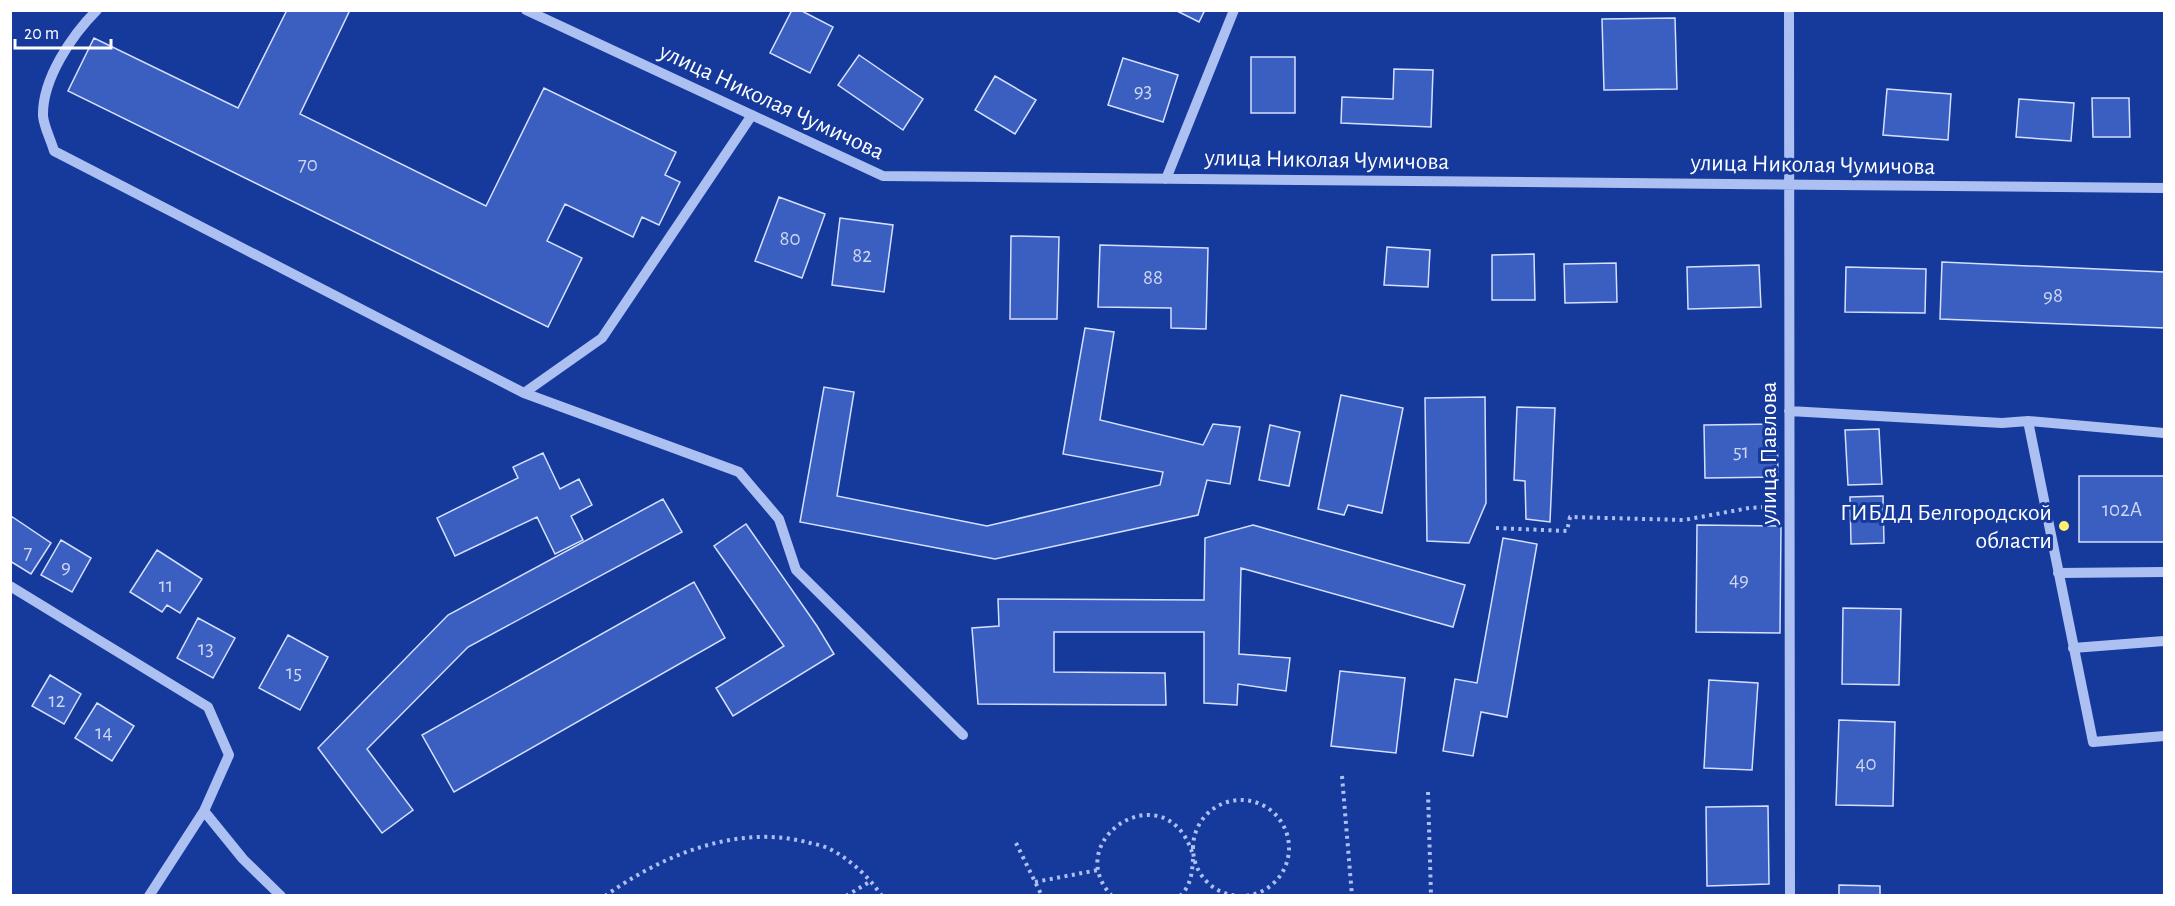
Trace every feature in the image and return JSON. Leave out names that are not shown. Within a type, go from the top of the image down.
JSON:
[{"type":"street","points":[[97,10],[80,28],[48,83],[43,117],[54,151],[524,393],[740,472],[779,519],[796,570],[963,735]]},
{"type":"street","name":"улица Николая Чумичова","points":[[526,10],[883,176],[2164,188]]},
{"type":"street","points":[[1166,178],[1234,10]]},
{"type":"street","name":"улица Павлова","points":[[1789,10],[1790,896]]},
{"type":"street","points":[[524,393],[602,338],[752,115]]},
{"type":"street","points":[[1790,411],[2002,423],[2028,421],[2164,433]]},
{"type":"street","points":[[2028,421],[2093,742],[2164,736]]},
{"type":"street","points":[[2058,573],[2164,572]]},
{"type":"street","points":[[10,586],[208,707],[230,755],[204,811],[148,896]]},
{"type":"street","points":[[2073,648],[2164,642]]},
{"type":"street","points":[[204,811],[243,859],[281,896]]},
{"type":"path","points":[[1496,528],[1567,531],[1570,518],[1684,520],[1749,508],[1789,505]]},
{"type":"path","points":[[1342,776],[1352,896]]},
{"type":"path","points":[[1428,792],[1431,896]]},
{"type":"path","points":[[1112,896],[1098,870],[1100,851],[1107,834],[1122,821],[1140,815],[1159,816],[1176,825],[1188,838],[1193,856],[1200,874],[1214,888],[1232,895],[1250,895],[1267,888],[1280,876],[1288,859],[1289,841],[1283,824],[1271,810],[1254,801],[1235,800],[1217,806],[1202,819],[1195,836],[1193,856],[1192,874],[1180,896]]},
{"type":"path","points":[[605,896],[627,880],[687,851],[723,841],[757,836],[791,838],[826,847],[849,861],[871,881],[882,896]]},
{"type":"path","points":[[1016,843],[1042,896]]},
{"type":"path","points":[[1035,882],[1098,870]]},
{"type":"path","points":[[846,896],[871,881]]},
{"type":"building","points":[[287,10],[350,10],[300,114],[486,206],[544,88],[676,152],[665,175],[680,182],[659,225],[642,217],[633,237],[565,204],[547,241],[582,258],[548,327],[68,91],[94,38],[238,108]]},
{"type":"building","points":[[792,10],[800,10],[833,27],[810,73],[770,53]]},
{"type":"building","points":[[1175,10],[1205,10],[1199,22]]},
{"type":"building","points":[[1675,18],[1677,89],[1604,90],[1602,19]]},
{"type":"building","points":[[859,55],[923,99],[903,130],[838,85]]},
{"type":"building","points":[[1251,57],[1295,57],[1295,113],[1251,113]]},
{"type":"building","points":[[1123,58],[1178,75],[1163,122],[1108,105]]},
{"type":"building","points":[[1394,69],[1433,70],[1431,127],[1341,123],[1342,97],[1393,99]]},
{"type":"building","points":[[995,76],[1036,100],[1015,134],[975,110]]},
{"type":"building","points":[[1887,89],[1951,94],[1948,140],[1883,135]]},
{"type":"building","points":[[2092,98],[2129,98],[2130,137],[2093,137]]},
{"type":"building","points":[[2019,99],[2074,103],[2071,141],[2016,137]]},
{"type":"building","points":[[779,197],[825,214],[802,278],[755,261]]},
{"type":"building","points":[[840,218],[893,225],[884,292],[832,285]]},
{"type":"building","points":[[1011,236],[1059,237],[1057,319],[1010,319]]},
{"type":"building","points":[[1100,245],[1208,248],[1206,329],[1171,328],[1171,308],[1098,307]]},
{"type":"building","points":[[1387,247],[1430,250],[1428,287],[1384,285]]},
{"type":"building","points":[[1534,254],[1535,300],[1492,300],[1492,255]]},
{"type":"building","points":[[1942,262],[2164,272],[2164,328],[1940,319]]},
{"type":"building","points":[[1616,263],[1617,302],[1565,303],[1564,264]]},
{"type":"building","points":[[1759,265],[1761,307],[1688,309],[1687,267]]},
{"type":"building","points":[[1846,267],[1926,269],[1925,313],[1845,312]]},
{"type":"building","points":[[1085,328],[1114,332],[1100,420],[1203,445],[1213,424],[1240,427],[1230,484],[1207,480],[1198,515],[995,559],[800,522],[824,387],[854,392],[837,496],[987,526],[1160,485],[1163,472],[1063,454]]},
{"type":"building","points":[[1341,395],[1403,408],[1382,513],[1348,505],[1344,515],[1318,509]]},
{"type":"building","points":[[1485,397],[1486,503],[1469,543],[1427,541],[1425,398]]},
{"type":"building","points":[[1517,407],[1555,408],[1550,522],[1526,519],[1525,481],[1514,480]]},
{"type":"building","points":[[1777,424],[1778,477],[1705,478],[1704,425]]},
{"type":"building","points":[[1270,425],[1300,432],[1289,486],[1259,480]]},
{"type":"building","points":[[1879,429],[1882,484],[1848,485],[1845,430]]},
{"type":"building","points":[[543,453],[560,489],[579,479],[592,505],[571,516],[583,540],[555,554],[537,517],[455,556],[437,518],[518,478],[513,467]]},
{"type":"building","points":[[2079,476],[2164,476],[2164,542],[2079,542]]},
{"type":"building","points":[[1883,496],[1884,543],[1851,544],[1850,497]]},
{"type":"building","points":[[663,499],[682,532],[468,647],[367,749],[413,810],[382,833],[318,748],[448,615]]},
{"type":"building","points":[[11,516],[51,543],[31,574],[10,561]]},
{"type":"building","points":[[746,524],[834,654],[733,716],[716,688],[784,646],[714,546]]},
{"type":"building","points":[[1253,525],[1465,585],[1453,627],[1241,568],[1239,654],[1290,658],[1286,691],[1238,684],[1237,705],[1204,703],[1204,632],[1054,632],[1054,672],[1165,673],[1166,705],[978,704],[972,628],[999,626],[998,599],[1204,600],[1205,538]]},
{"type":"building","points":[[1697,525],[1781,526],[1780,633],[1696,632]]},
{"type":"building","points":[[1503,538],[1537,544],[1507,717],[1481,712],[1473,756],[1443,751],[1455,679],[1477,683]]},
{"type":"building","points":[[61,540],[91,558],[72,592],[41,575]]},
{"type":"building","points":[[157,550],[202,579],[180,613],[167,605],[162,612],[130,592]]},
{"type":"building","points":[[694,582],[725,638],[454,792],[422,735]]},
{"type":"building","points":[[1843,608],[1901,609],[1899,685],[1842,684]]},
{"type":"building","points":[[198,618],[235,638],[213,678],[177,658]]},
{"type":"building","points":[[288,635],[328,657],[300,710],[259,688]]},
{"type":"building","points":[[1340,671],[1405,678],[1396,753],[1331,746]]},
{"type":"building","points":[[50,675],[81,694],[64,724],[32,706]]},
{"type":"building","points":[[1709,680],[1758,683],[1752,770],[1704,768]]},
{"type":"building","points":[[97,703],[134,726],[112,761],[75,738]]},
{"type":"building","points":[[1839,720],[1895,722],[1893,806],[1836,805]]},
{"type":"building","points":[[1768,806],[1769,884],[1707,886],[1706,807]]},
{"type":"building","points":[[1839,885],[1880,886],[1880,896],[1839,896]]},
{"type":"place","name":"ГИБДД Белгородской области","points":[[2064,526]]}]
